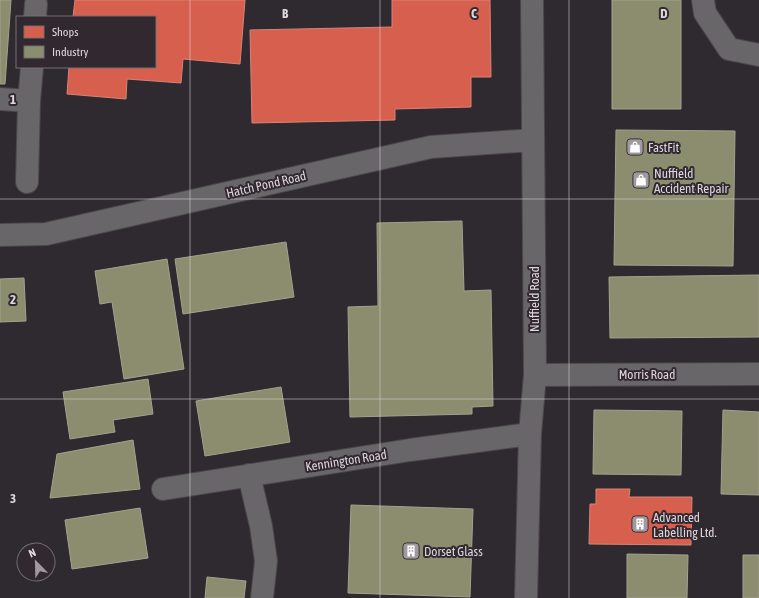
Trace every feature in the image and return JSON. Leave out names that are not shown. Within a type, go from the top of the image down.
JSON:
[{"type":"street","name":"Nuffield Road","points":[[526,598],[530,434],[535,375],[532,0]]},
{"type":"street","points":[[703,0],[705,12],[729,49],[759,55]]},
{"type":"street","points":[[27,182],[29,101],[32,68]]},
{"type":"street","points":[[0,99],[29,101]]},
{"type":"street","name":"Hatch Pond Road","points":[[0,235],[46,234],[431,147],[533,140]]},
{"type":"street","name":"Morris Road","points":[[535,375],[759,374]]},
{"type":"street","name":"Kennington Road","points":[[163,489],[410,450],[530,434]]},
{"type":"street","points":[[249,475],[262,526],[266,561],[262,598]]},
{"type":"building: Shops","points":[[75,0],[245,0],[240,64],[183,59],[181,83],[127,79],[126,99],[67,94],[69,68],[156,68],[156,16],[73,16]]},
{"type":"building: Shops","points":[[392,0],[490,0],[491,77],[471,77],[471,107],[395,109],[395,120],[252,123],[250,30],[392,27]]},
{"type":"building: Shops","name":"Advanced Labelling Ltd.","points":[[596,489],[630,489],[629,497],[692,497],[691,545],[589,544],[590,504],[596,504]]},
{"type":"building: Industry","points":[[0,0],[11,0],[5,84],[0,84]]},
{"type":"building: Industry","points":[[612,0],[681,0],[681,109],[612,109]]},
{"type":"building: Industry","points":[[616,130],[735,131],[733,266],[614,265]]},
{"type":"building: Industry","points":[[462,221],[464,291],[491,290],[493,406],[472,407],[472,414],[350,417],[348,307],[378,306],[377,223]]},
{"type":"building: Industry","points":[[286,242],[294,297],[183,314],[175,259]]},
{"type":"building: Industry","points":[[167,259],[184,369],[124,379],[112,302],[100,304],[95,271]]},
{"type":"building: Industry","points":[[759,275],[759,337],[610,338],[609,277]]},
{"type":"building: Industry","points":[[24,278],[26,321],[0,322],[0,279]]},
{"type":"building: Industry","points":[[148,379],[153,414],[113,420],[115,432],[70,439],[63,392]]},
{"type":"building: Industry","points":[[281,387],[290,442],[205,456],[196,401]]},
{"type":"building: Industry","points":[[594,410],[682,411],[681,475],[593,474]]},
{"type":"building: Industry","points":[[723,410],[759,412],[759,495],[721,494]]},
{"type":"building: Industry","points":[[133,440],[140,489],[50,498],[57,454]]},
{"type":"building: Industry","name":"Dorset Glass","points":[[351,505],[473,509],[470,597],[348,593]]},
{"type":"building: Industry","points":[[140,508],[148,558],[72,569],[65,520]]},
{"type":"building: Industry","points":[[627,554],[688,555],[687,598],[627,598]]},
{"type":"building: Industry","points":[[743,555],[759,555],[759,598],[743,598]]},
{"type":"building: Industry","points":[[207,577],[246,581],[244,598],[205,598]]},
{"type":"place","name":"FastFit","points":[[635,147]]},
{"type":"place","name":"Nuffield Accident Repair","points":[[641,180]]},
{"type":"place","name":"Advanced Labelling Ltd.","points":[[640,524]]},
{"type":"place","name":"Dorset Glass","points":[[411,551]]}]
